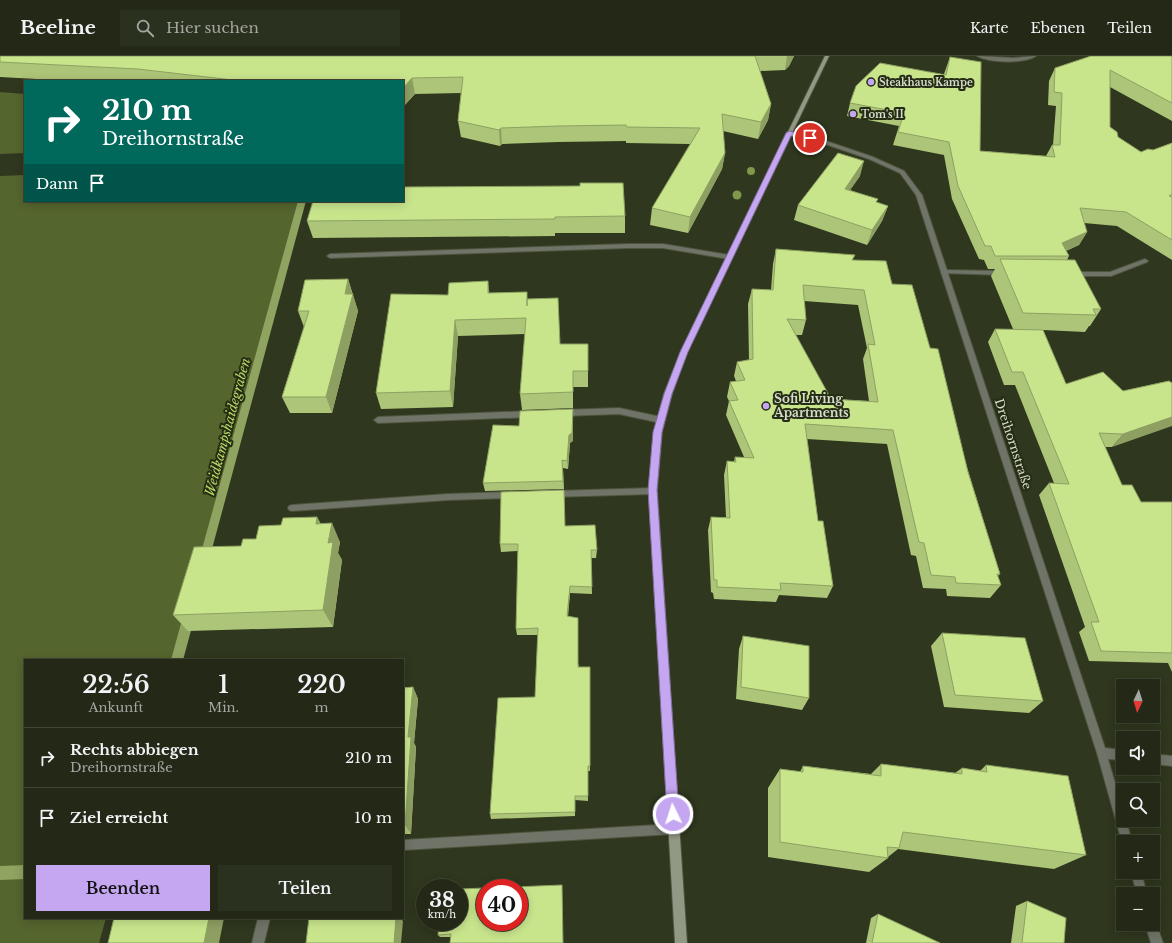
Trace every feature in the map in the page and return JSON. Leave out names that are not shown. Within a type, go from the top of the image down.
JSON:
[{"type":"street","points":[[681,943],[653,490],[658,432],[668,394],[684,352],[827,56]]},
{"type":"street","points":[[979,56],[1006,60],[1027,59],[1034,56]]},
{"type":"street","name":"Dreihornstraße","points":[[790,133],[821,141],[871,158],[902,172],[919,195],[1102,753],[1126,835]]},
{"type":"street","points":[[330,256],[662,246],[730,257]]},
{"type":"street","points":[[1063,274],[1111,274],[1145,261]]},
{"type":"street","points":[[943,272],[1007,273]]},
{"type":"street","points":[[554,413],[619,411],[661,420]]},
{"type":"street","points":[[378,420],[540,414]]},
{"type":"street","points":[[542,494],[653,490]]},
{"type":"street","points":[[292,508],[448,497],[518,495]]},
{"type":"street","points":[[1102,753],[1116,754]]},
{"type":"street","points":[[1160,760],[1172,761]]},
{"type":"street","points":[[404,845],[674,829]]},
{"type":"street","points":[[258,943],[264,919]]},
{"type":"street","points":[[1153,931],[1157,943]]},
{"type":"green space","points":[[0,92],[24,94],[24,153],[0,154]]},
{"type":"green space","points":[[24,175],[24,202],[302,202],[177,659],[24,659],[24,919],[106,919],[99,943],[0,943],[0,176]]},
{"type":"building","points":[[0,56],[755,56],[771,104],[761,122],[722,114],[725,153],[690,217],[652,208],[700,128],[627,127],[626,125],[501,128],[499,130],[458,121],[463,77],[412,78],[404,87],[404,80],[232,80],[138,69],[0,62]]},
{"type":"building","points":[[1091,56],[1172,56],[1172,103],[1110,70],[1110,127],[1117,132],[1118,137],[1141,152],[1148,149],[1153,150],[1172,143],[1172,194],[1169,196],[1172,197],[1172,240],[1126,212],[1080,208],[1087,232],[1062,243],[1069,256],[995,256],[991,246],[985,246],[958,186],[949,142],[898,132],[904,113],[850,103],[856,86],[880,63],[946,75],[950,57],[981,62],[980,151],[1055,157],[1052,145],[1060,145],[1062,93],[1054,92],[1055,68]]},
{"type":"building","points":[[838,153],[864,161],[845,189],[878,199],[876,202],[888,206],[872,230],[798,205]]},
{"type":"building","points":[[580,183],[623,183],[625,216],[555,217],[555,219],[307,221],[313,202],[404,202],[404,187],[580,186]]},
{"type":"building","points":[[776,249],[855,255],[852,260],[886,261],[892,284],[912,285],[930,348],[938,349],[968,472],[1000,574],[997,574],[1001,585],[956,583],[955,577],[931,575],[924,543],[919,542],[893,430],[805,424],[818,521],[823,521],[833,586],[780,583],[781,590],[717,587],[717,580],[714,580],[711,517],[730,518],[727,461],[736,462],[735,457],[754,458],[729,401],[738,400],[730,382],[745,380],[737,362],[753,359],[752,289],[773,290]],"holes":[[[803,285],[864,290],[875,345],[868,344],[878,402],[831,399],[787,319],[806,320]]]},
{"type":"building","points":[[1000,259],[1075,260],[1101,309],[1093,309],[1096,315],[1023,313]]},
{"type":"building","points":[[348,279],[345,294],[353,294],[326,397],[282,397],[309,311],[298,311],[305,280]]},
{"type":"building","points":[[488,281],[488,293],[527,292],[527,299],[558,298],[560,344],[588,344],[588,371],[573,371],[573,392],[520,394],[526,318],[455,320],[450,391],[376,393],[391,294],[448,295],[449,283]]},
{"type":"building","points":[[995,329],[1043,330],[1066,384],[1103,372],[1123,391],[1169,381],[1172,383],[1172,417],[1123,434],[1099,433],[1122,485],[1132,485],[1141,502],[1172,502],[1172,653],[1101,651],[1091,622],[1099,622],[1049,483],[1069,484],[1023,372],[1012,372]]},
{"type":"building","points":[[573,409],[572,433],[569,435],[567,461],[562,460],[563,481],[483,483],[493,425],[519,426],[520,411]]},
{"type":"building","points":[[564,490],[565,526],[595,525],[597,550],[591,550],[592,587],[570,586],[567,616],[578,618],[578,667],[590,667],[590,766],[588,766],[588,796],[575,796],[575,812],[490,814],[498,698],[535,697],[538,628],[516,629],[518,544],[500,544],[501,492]]},
{"type":"building","points":[[317,517],[316,524],[332,523],[328,543],[333,542],[323,610],[173,615],[194,547],[241,546],[243,539],[256,539],[259,526],[281,525],[283,518]]},
{"type":"building","points":[[942,633],[1025,638],[1043,701],[955,695]]},
{"type":"building","points":[[743,636],[809,646],[809,698],[741,687]]},
{"type":"building","points":[[413,687],[408,737],[411,737],[405,825],[404,825],[404,688]]},
{"type":"building","points":[[881,764],[962,774],[962,768],[987,772],[986,765],[1068,776],[1086,855],[903,832],[899,848],[887,847],[888,858],[780,842],[780,769],[803,772],[803,766],[881,776]]},
{"type":"building","points":[[562,885],[563,943],[450,943],[451,934],[438,935],[438,931],[468,931],[468,889],[476,888],[476,931],[528,931],[528,886]]},
{"type":"building","points":[[1027,901],[1066,918],[1064,943],[1022,943]]},
{"type":"building","points":[[878,914],[940,943],[872,943]]},
{"type":"building","points":[[114,919],[209,919],[204,943],[108,943]]},
{"type":"building","points":[[309,919],[396,919],[394,943],[306,943]]},
{"type":"waterway","name":"Weidkampshaidegraben","points":[[204,560],[302,202]]},
{"type":"waterway","name":"Weidkampshaidegraben","points":[[177,659],[189,616]]},
{"type":"waterway","name":"Weidkampshaidegraben","points":[[0,873],[24,872]]},
{"type":"place","name":"Steakhaus Kampe","points":[[871,82]]},
{"type":"place","name":"Tom's II","points":[[853,114]]},
{"type":"place","name":"Sofi Living Apartments","points":[[766,406]]},
{"type":"route","points":[[673,814],[653,490],[658,432],[668,394],[684,352],[777,158],[790,133],[810,138]]}]
